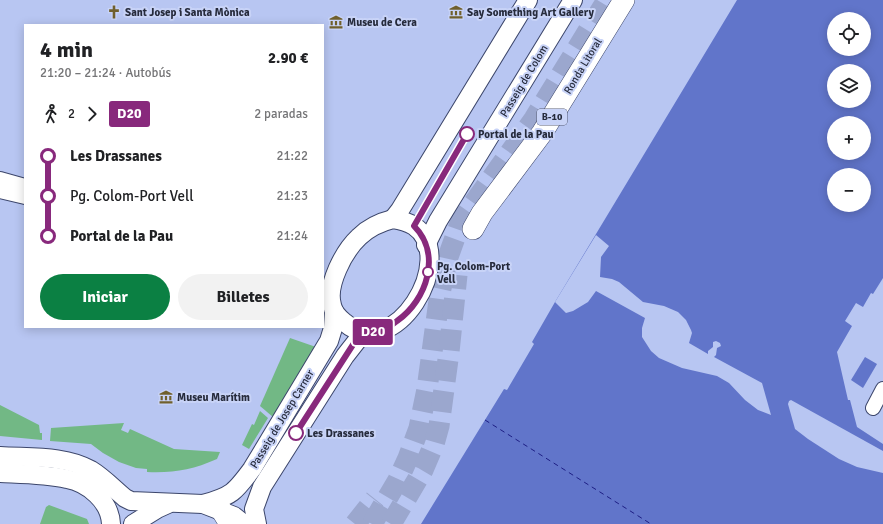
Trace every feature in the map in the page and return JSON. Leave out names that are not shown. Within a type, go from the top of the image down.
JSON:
[{"type":"highway","name":"Ronda Litoral","points":[[472,229],[486,207],[542,133],[624,0]]},
{"type":"main road","points":[[393,219],[414,226],[424,238],[428,261],[424,289],[416,302],[398,321],[378,331],[363,333],[348,326],[329,292],[339,266],[353,242],[369,229],[393,219],[400,210],[528,0]]},
{"type":"main road","name":"Passeig de Colom","points":[[426,245],[441,216],[573,0]]},
{"type":"main road","name":"Passeig de Josep Carner","points":[[218,513],[228,496],[243,481],[252,469],[329,341],[333,328],[329,292]]},
{"type":"main road","name":"Passeig de Josep Carner","points":[[257,524],[254,509],[262,487],[341,362],[356,340],[363,333]]},
{"type":"main road","points":[[0,456],[73,462],[92,471],[125,498],[131,501],[173,502],[234,516],[244,524]]},
{"type":"main road","points":[[0,473],[59,477],[76,481],[99,497],[107,507],[111,524]]},
{"type":"main road","points":[[133,524],[157,509],[173,502]]},
{"type":"street","points":[[0,179],[24,186]]},
{"type":"street","points":[[0,190],[24,197]]},
{"type":"street","points":[[873,408],[883,389]]},
{"type":"green space","points":[[290,338],[316,347],[273,417],[260,406]]},
{"type":"green space","points":[[0,405],[39,425],[40,433],[42,433],[42,440],[0,436]]},
{"type":"green space","points":[[260,411],[268,418],[249,449],[242,445],[252,424],[254,425]]},
{"type":"green space","points":[[124,423],[121,430],[128,433],[130,429],[174,449],[220,452],[217,459],[199,466],[166,472],[147,472],[147,469],[136,468],[119,462],[91,444],[50,441],[51,428]]},
{"type":"green space","points":[[49,505],[87,519],[89,524],[40,524],[46,507]]},
{"type":"water","points":[[737,0],[883,0],[883,278],[873,294],[871,293],[863,307],[856,303],[845,321],[852,326],[837,352],[848,400],[850,400],[857,427],[883,444],[883,524],[421,524],[504,389],[507,390],[534,344],[532,342]]},
{"type":"water","points":[[865,357],[877,364],[863,388],[851,380]]},
{"type":"pier","points":[[596,235],[609,246],[601,257],[600,277],[619,282],[643,302],[664,306],[678,312],[686,320],[691,330],[692,333],[689,343],[708,354],[708,351],[713,347],[713,342],[716,341],[720,343],[721,346],[717,348],[716,355],[714,357],[762,383],[771,415],[758,410],[745,400],[729,383],[717,376],[682,368],[659,358],[651,351],[642,337],[642,328],[645,318],[596,291],[588,302],[573,311],[566,313],[555,302]]},
{"type":"pier","points":[[791,400],[883,451],[883,473],[857,467],[839,459],[795,429],[788,404]]},
{"type":"ferry route","points":[[485,420],[651,524]]},
{"type":"tunnel","points":[[372,524],[398,480],[419,428],[427,389],[440,293],[448,257],[461,221],[534,119],[607,0]]},
{"type":"tunnel","points":[[391,524],[423,470],[434,444],[439,426],[457,275]]},
{"type":"tunnel","points":[[355,524],[375,499]]},
{"type":"bus line","name":"D20","points":[[296,433],[356,340],[363,333],[378,331],[398,321],[408,312],[420,296],[424,289],[428,272],[428,253],[424,238],[414,226],[467,134]]},
{"type":"place","name":"Sant Josep i Santa Mònica","points":[[114,12]]},
{"type":"place","name":"Say Something Art Gallery","points":[[456,12]]},
{"type":"place","name":"Museu de Cera","points":[[336,22]]},
{"type":"place","name":"Portal de la Pau","points":[[467,134]]},
{"type":"place","name":"Pg. Colom-Port Vell","points":[[428,272]]},
{"type":"place","name":"Museu Marítim","points":[[166,397]]},
{"type":"place","name":"Les Drassanes","points":[[296,433]]}]
